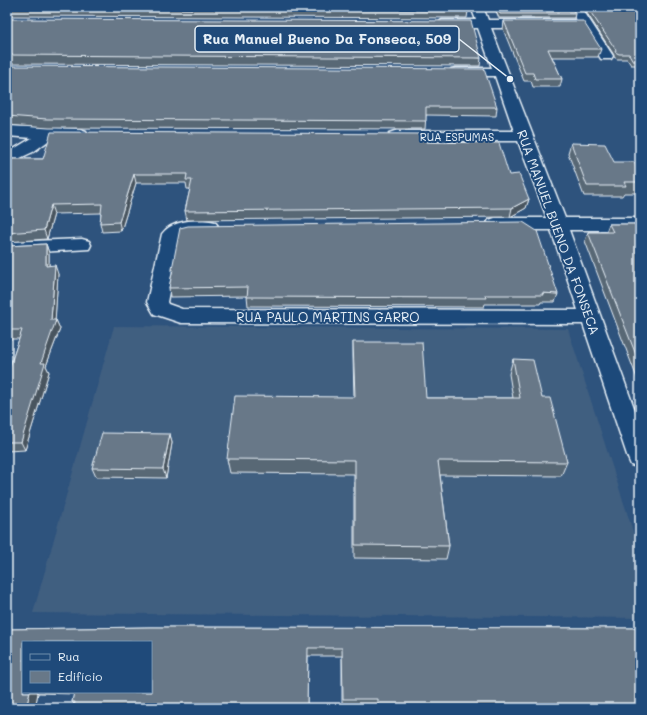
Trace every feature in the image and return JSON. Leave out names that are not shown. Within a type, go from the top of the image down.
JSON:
[{"type":"street","name":"RUA MANUEL BUENO DA FONSECA","points":[[477,7],[502,72],[524,136],[558,223],[640,458]]},
{"type":"street","points":[[575,7],[606,56]]},
{"type":"street","points":[[433,24],[587,24]]},
{"type":"street","points":[[446,72],[502,72]]},
{"type":"street","points":[[11,133],[94,134]]},
{"type":"street","points":[[7,159],[27,149],[46,134]]},
{"type":"street","name":"RUA ESPUMAS","points":[[380,136],[524,136]]},
{"type":"street","points":[[479,224],[640,224]]},
{"type":"street","name":"RUA PAULO MARTINS GARRO","points":[[226,226],[187,227],[171,234],[157,302],[161,309],[181,316],[591,317]]},
{"type":"street","points":[[7,248],[82,245]]},
{"type":"shaded area","points":[[114,326],[568,329],[640,553],[640,618],[33,613]]},
{"type":"building","points":[[467,7],[468,11],[7,8]]},
{"type":"building","points":[[497,7],[572,7],[575,14],[500,14]]},
{"type":"building","points":[[587,7],[640,7],[640,61],[633,61],[629,54],[619,54],[615,52],[616,50]]},
{"type":"building","points":[[7,19],[471,21],[481,58],[7,55]]},
{"type":"building","points":[[504,21],[583,21],[601,49],[548,49],[562,79],[535,79],[533,73],[525,73]]},
{"type":"building","points":[[7,66],[484,69],[497,107],[426,107],[426,121],[47,119],[7,116]]},
{"type":"building","points":[[51,132],[426,134],[426,142],[499,143],[509,175],[519,174],[529,199],[512,208],[185,211],[192,180],[186,180],[187,174],[134,174],[119,222],[100,223],[102,204],[51,205],[44,230],[7,233],[7,159],[43,159]]},
{"type":"building","points":[[571,143],[605,144],[614,162],[634,162],[640,174],[640,182],[624,182],[626,186],[587,186]]},
{"type":"building","points":[[523,222],[537,231],[558,294],[542,293],[543,295],[485,295],[486,298],[247,297],[248,287],[169,288],[180,228],[188,226]]},
{"type":"building","points":[[609,224],[640,224],[640,365],[588,232],[613,232]]},
{"type":"building","points":[[46,244],[46,266],[55,265],[51,320],[56,320],[41,363],[45,363],[21,442],[7,442],[7,375],[22,330],[7,330],[7,246]]},
{"type":"building","points":[[353,342],[422,342],[426,398],[520,398],[513,359],[533,360],[542,398],[550,398],[567,462],[438,461],[449,546],[355,545],[355,460],[227,459],[235,396],[355,397]]},
{"type":"building","points":[[102,433],[170,434],[163,469],[92,468]]},
{"type":"building","points":[[150,627],[640,628],[640,708],[378,708],[378,699],[343,699],[342,648],[308,648],[307,708],[74,708],[75,702],[72,702],[74,693],[152,693],[152,641],[22,641],[22,693],[30,693],[26,708],[7,708],[7,629]]},
{"type":"place","name":"Rua Manuel Bueno Da Fonseca, 509","points":[[510,79]]}]
